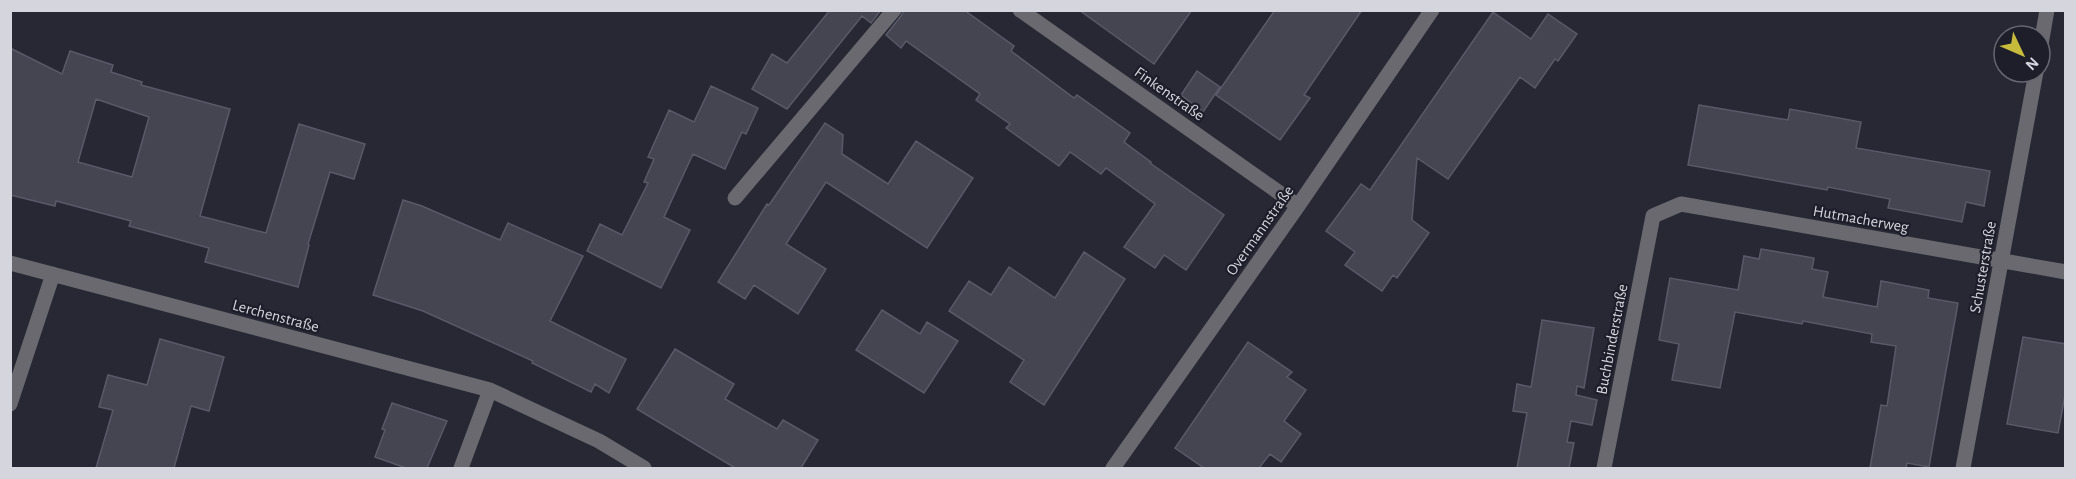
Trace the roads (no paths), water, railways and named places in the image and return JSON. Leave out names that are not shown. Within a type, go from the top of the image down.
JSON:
[{"type":"street","points":[[735,198],[894,10]]},
{"type":"street","name":"Finkenstraße","points":[[1020,10],[1298,206]]},
{"type":"street","name":"Overmannstraße","points":[[1113,468],[1298,206],[1432,10]]},
{"type":"street","name":"Schusterstraße","points":[[1963,468],[2034,84]]},
{"type":"street","name":"Hutmacherweg","points":[[1653,216],[1681,204],[2066,272]]},
{"type":"street","name":"Buchbinderstraße","points":[[1604,468],[1653,216]]},
{"type":"street","name":"Lerchenstraße","points":[[10,263],[490,390],[599,441],[644,468]]},
{"type":"street","points":[[10,404],[53,274]]},
{"type":"street","points":[[461,468],[490,390]]}]
